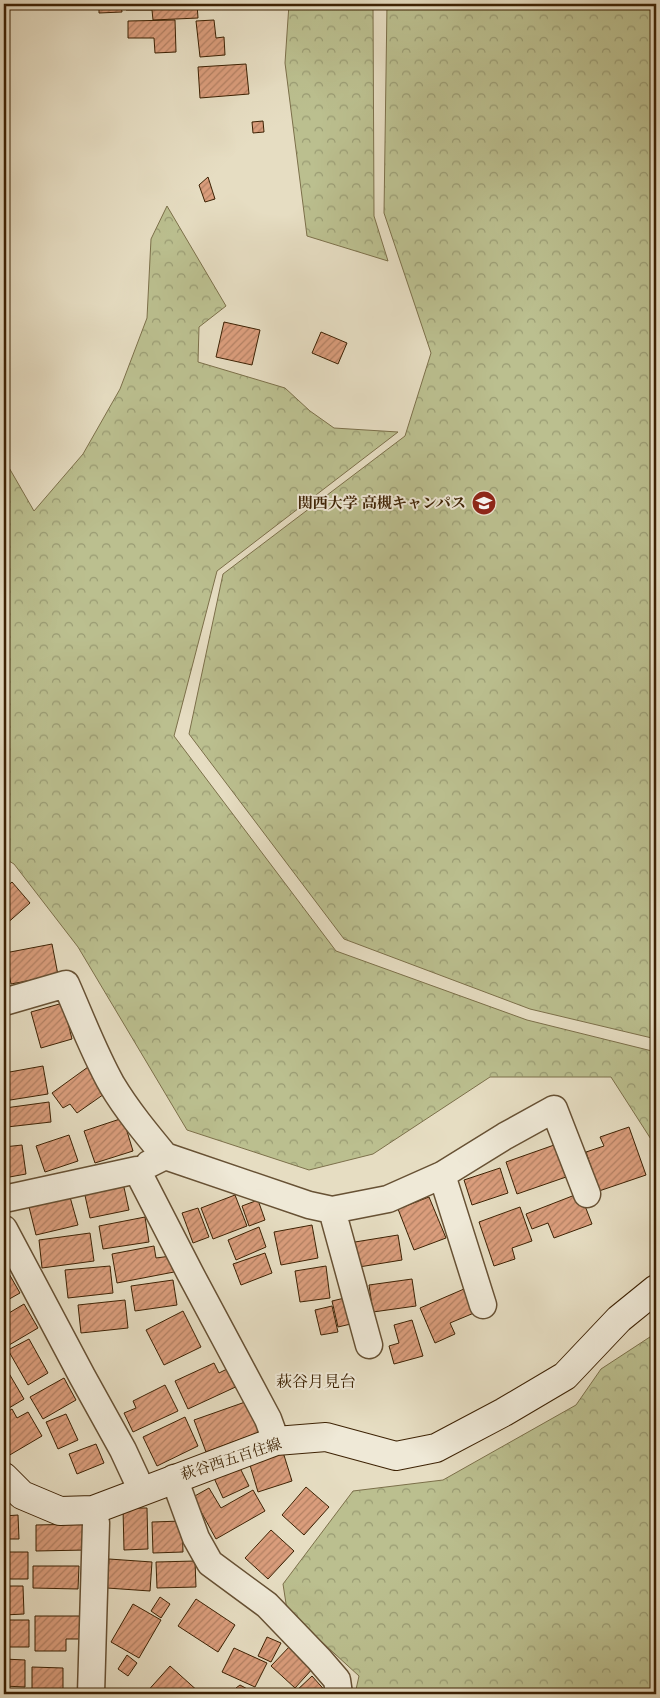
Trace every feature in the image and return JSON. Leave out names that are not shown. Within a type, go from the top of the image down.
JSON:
[{"type":"main road","name":"萩谷西五百住線","points":[[4,1477],[22,1495],[60,1511],[93,1510],[276,1441],[326,1437],[396,1456],[436,1448],[504,1412],[565,1376],[619,1319],[656,1289]]},
{"type":"street","points":[[4,1002],[66,984],[112,1085],[164,1156],[310,1205],[332,1210],[388,1199],[442,1175],[512,1132],[554,1109],[587,1194]]},
{"type":"street","points":[[4,1199],[138,1170],[164,1156]]},
{"type":"street","points":[[138,1170],[190,1273],[268,1419],[276,1441]]},
{"type":"street","points":[[442,1175],[483,1305]]},
{"type":"street","points":[[332,1210],[369,1345]]},
{"type":"street","points":[[4,1229],[119,1442],[142,1491]]},
{"type":"street","points":[[174,1478],[196,1538],[210,1562],[267,1605],[337,1680],[339,1694]]},
{"type":"street","points":[[91,1694],[96,1523],[93,1510]]},
{"type":"green space","points":[[289,4],[373,4],[374,216],[388,261],[307,236],[285,63]]},
{"type":"green space","name":"関西大学 高槻キャンパス","points":[[387,4],[656,4],[656,1039],[530,1009],[344,939],[189,734],[223,574],[405,436],[431,353],[384,213]]},
{"type":"green space","points":[[167,206],[226,306],[199,327],[198,362],[285,388],[310,411],[334,428],[398,432],[217,571],[174,736],[336,951],[527,1020],[656,1052],[656,1147],[611,1077],[490,1077],[373,1154],[309,1170],[187,1130],[78,947],[14,864],[4,858],[4,459],[34,511],[83,454],[120,389],[147,318],[151,239]]},
{"type":"green space","points":[[656,1333],[656,1694],[355,1694],[359,1676],[287,1610],[283,1584],[353,1491],[443,1480],[576,1405],[601,1369]]},
{"type":"building","points":[[99,4],[121,4],[122,12],[99,13]]},
{"type":"building","points":[[125,4],[197,4],[198,18],[153,20],[152,10],[126,10]]},
{"type":"building","points":[[175,20],[176,52],[155,53],[154,38],[128,38],[128,21]]},
{"type":"building","points":[[214,20],[216,38],[224,37],[225,55],[200,57],[196,21]]},
{"type":"building","points":[[246,64],[249,94],[200,98],[198,67]]},
{"type":"building","points":[[263,121],[264,132],[253,133],[252,122]]},
{"type":"building","points":[[208,177],[215,199],[205,202],[199,185]]},
{"type":"building","points":[[224,322],[260,330],[252,365],[216,357]]},
{"type":"building","points":[[321,332],[347,343],[338,364],[312,353]]},
{"type":"building","points":[[12,882],[30,903],[4,926],[4,889]]},
{"type":"building","points":[[52,944],[58,975],[11,984],[5,953]]},
{"type":"building","points":[[63,1003],[72,1039],[41,1048],[31,1012]]},
{"type":"building","points":[[43,1066],[48,1094],[4,1101],[4,1073]]},
{"type":"building","points":[[88,1067],[107,1092],[77,1113],[70,1104],[63,1108],[52,1093]]},
{"type":"building","points":[[49,1102],[51,1122],[7,1127],[5,1108]]},
{"type":"building","points":[[123,1118],[133,1151],[95,1163],[84,1131]]},
{"type":"building","points":[[629,1127],[646,1175],[599,1191],[586,1152],[604,1146],[600,1137]]},
{"type":"building","points":[[69,1135],[78,1161],[45,1172],[36,1146]]},
{"type":"building","points":[[557,1144],[569,1176],[517,1194],[506,1162]]},
{"type":"building","points":[[22,1145],[26,1174],[4,1178],[4,1147]]},
{"type":"building","points":[[500,1168],[508,1193],[472,1205],[464,1180]]},
{"type":"building","points":[[123,1183],[129,1210],[90,1218],[84,1191]]},
{"type":"building","points":[[580,1193],[592,1224],[554,1238],[548,1223],[532,1229],[526,1214]]},
{"type":"building","points":[[235,1195],[247,1226],[213,1239],[201,1208]]},
{"type":"building","points":[[70,1197],[78,1225],[36,1235],[29,1207]]},
{"type":"building","points":[[429,1197],[446,1238],[414,1250],[398,1209]]},
{"type":"building","points":[[258,1200],[265,1220],[249,1226],[242,1206]]},
{"type":"building","points":[[520,1207],[532,1241],[512,1248],[515,1259],[494,1266],[479,1222]]},
{"type":"building","points":[[198,1208],[209,1237],[193,1243],[182,1213]]},
{"type":"building","points":[[145,1217],[149,1242],[103,1249],[99,1226]]},
{"type":"building","points":[[312,1225],[318,1258],[281,1265],[274,1232]]},
{"type":"building","points":[[259,1227],[266,1247],[236,1260],[228,1240]]},
{"type":"building","points":[[90,1233],[94,1261],[42,1268],[39,1240]]},
{"type":"building","points":[[398,1235],[402,1260],[359,1267],[355,1242]]},
{"type":"building","points":[[154,1246],[156,1258],[171,1256],[174,1272],[117,1283],[112,1254]]},
{"type":"building","points":[[265,1253],[272,1273],[241,1285],[233,1264]]},
{"type":"building","points":[[4,1265],[20,1293],[4,1302]]},
{"type":"building","points":[[110,1266],[113,1293],[68,1298],[65,1270]]},
{"type":"building","points":[[326,1266],[330,1298],[300,1302],[295,1271]]},
{"type":"building","points":[[412,1279],[416,1306],[373,1312],[369,1285]]},
{"type":"building","points":[[173,1280],[177,1305],[135,1311],[131,1286]]},
{"type":"building","points":[[464,1289],[474,1313],[450,1323],[455,1334],[435,1343],[420,1308]]},
{"type":"building","points":[[349,1297],[355,1323],[338,1327],[332,1301]]},
{"type":"building","points":[[125,1300],[128,1328],[81,1333],[78,1305]]},
{"type":"building","points":[[24,1304],[38,1328],[4,1348],[4,1316]]},
{"type":"building","points":[[332,1306],[338,1332],[321,1335],[315,1310]]},
{"type":"building","points":[[183,1311],[201,1347],[164,1365],[146,1330]]},
{"type":"building","points":[[412,1320],[423,1356],[394,1364],[389,1346],[399,1343],[394,1325]]},
{"type":"building","points":[[29,1339],[48,1373],[28,1385],[8,1350]]},
{"type":"building","points":[[214,1363],[219,1373],[233,1366],[242,1384],[188,1409],[175,1381]]},
{"type":"building","points":[[7,1370],[24,1399],[4,1411],[4,1372]]},
{"type":"building","points":[[64,1378],[76,1400],[43,1419],[30,1397]]},
{"type":"building","points":[[165,1385],[178,1411],[133,1432],[124,1413],[136,1408],[133,1401]]},
{"type":"building","points":[[248,1401],[260,1432],[206,1452],[194,1420]]},
{"type":"building","points":[[12,1409],[17,1418],[28,1412],[42,1436],[8,1456],[4,1448],[4,1414]]},
{"type":"building","points":[[66,1414],[78,1440],[58,1449],[46,1422]]},
{"type":"building","points":[[185,1417],[198,1446],[157,1466],[143,1437]]},
{"type":"building","points":[[96,1444],[104,1463],[77,1474],[69,1454]]},
{"type":"building","points":[[283,1452],[292,1481],[258,1492],[249,1462]]},
{"type":"building","points":[[239,1466],[249,1486],[223,1498],[214,1478]]},
{"type":"building","points":[[306,1487],[329,1507],[304,1535],[282,1515]]},
{"type":"building","points":[[209,1488],[221,1508],[253,1490],[265,1511],[216,1539],[193,1497]]},
{"type":"building","points":[[123,1508],[147,1508],[148,1549],[124,1550]]},
{"type":"building","points":[[18,1515],[19,1539],[4,1539],[4,1516]]},
{"type":"building","points":[[182,1521],[183,1552],[153,1553],[152,1522]]},
{"type":"building","points":[[85,1524],[86,1550],[36,1551],[36,1525]]},
{"type":"building","points":[[271,1530],[294,1551],[268,1579],[245,1558]]},
{"type":"building","points":[[4,1552],[28,1552],[28,1579],[4,1579]]},
{"type":"building","points":[[109,1559],[152,1562],[150,1591],[107,1588]]},
{"type":"building","points":[[195,1561],[196,1587],[157,1588],[156,1562]]},
{"type":"building","points":[[33,1566],[79,1566],[78,1589],[33,1588]]},
{"type":"building","points":[[4,1586],[23,1586],[24,1614],[4,1615]]},
{"type":"building","points":[[160,1597],[170,1604],[161,1618],[151,1611]]},
{"type":"building","points":[[196,1599],[235,1625],[218,1652],[178,1626]]},
{"type":"building","points":[[133,1604],[161,1620],[139,1658],[111,1642]]},
{"type":"building","points":[[35,1616],[81,1616],[81,1639],[66,1639],[66,1651],[35,1651]]},
{"type":"building","points":[[4,1620],[29,1620],[29,1647],[4,1647]]},
{"type":"building","points":[[267,1637],[281,1643],[271,1662],[258,1656]]},
{"type":"building","points":[[291,1645],[315,1666],[295,1688],[271,1666]]},
{"type":"building","points":[[234,1648],[267,1663],[255,1687],[222,1672]]},
{"type":"building","points":[[127,1655],[137,1663],[128,1676],[118,1669]]},
{"type":"building","points":[[4,1659],[25,1660],[25,1687],[4,1686]]},
{"type":"building","points":[[170,1666],[200,1693],[145,1694]]},
{"type":"building","points":[[32,1667],[63,1668],[63,1692],[32,1691]]},
{"type":"building","points":[[312,1676],[328,1694],[297,1694],[295,1692]]},
{"type":"building","points":[[240,1685],[251,1691],[249,1694],[245,1694],[236,1688]]},
{"type":"place","name":"関西大学 高槻キャンパス","points":[[484,503]]},
{"type":"district","name":"萩谷月見台","points":[[316,1381]]}]
